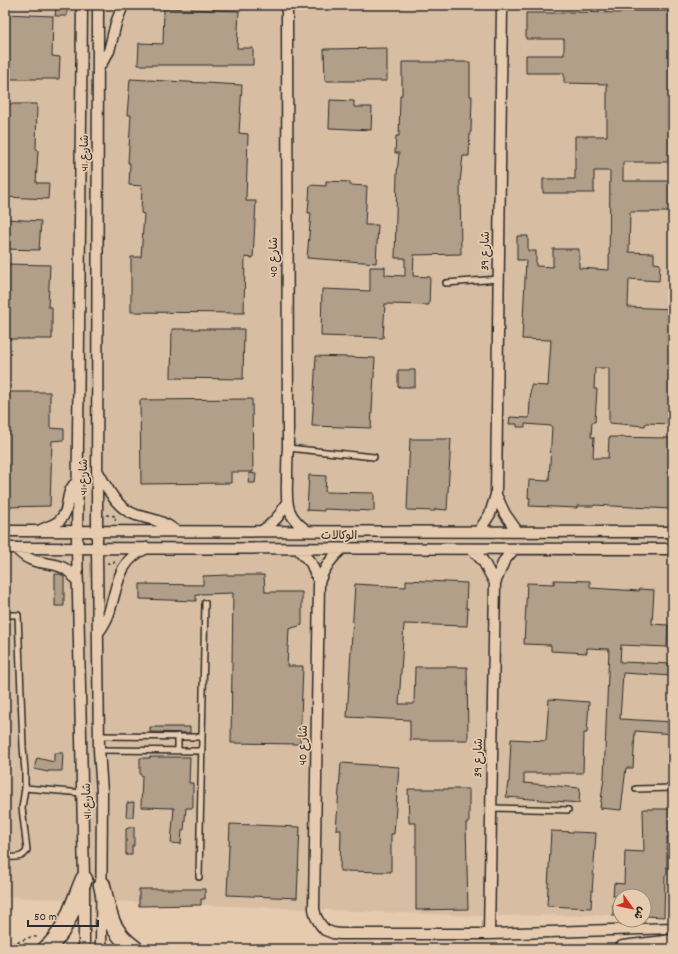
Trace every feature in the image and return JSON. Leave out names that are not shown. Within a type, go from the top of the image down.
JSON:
[{"type":"main road","points":[[49,947],[59,936],[65,925],[84,879]]},
{"type":"main road","points":[[102,885],[114,929],[135,949]]},
{"type":"main road","points":[[623,949],[673,944]]},
{"type":"street","points":[[72,5],[82,17]]},
{"type":"street","name":"شارع 41","points":[[82,5],[77,548],[84,879],[84,949]]},
{"type":"street","name":"شارع 41","points":[[98,5],[97,548],[99,750],[102,792],[101,949]]},
{"type":"street","points":[[98,69],[109,51],[117,18],[123,5]]},
{"type":"street","name":"شارع 39","points":[[479,531],[490,514],[496,495],[499,279],[500,6]]},
{"type":"street","name":"شارع 40","points":[[262,531],[277,519],[283,511],[286,502],[288,448],[287,7]]},
{"type":"street","points":[[97,470],[113,498],[123,508],[137,515],[160,521],[176,531]]},
{"type":"street","points":[[39,531],[56,523],[62,517],[66,510],[71,488],[78,481]]},
{"type":"street","name":"شارع 39","points":[[496,495],[505,514],[517,531]]},
{"type":"street","name":"شارع 40","points":[[286,502],[294,519],[307,531]]},
{"type":"street","name":"الوكالات","points":[[5,531],[673,532]]},
{"type":"street","name":"الوكالات","points":[[5,548],[673,549]]},
{"type":"street","points":[[16,548],[31,561],[66,568],[71,572],[78,584]]},
{"type":"street","points":[[98,634],[108,616],[120,574],[135,555],[147,548]]},
{"type":"street","name":"شارع 40","points":[[298,549],[311,563],[319,582]]},
{"type":"street","name":"شارع 40","points":[[342,549],[330,560],[319,582],[314,909],[316,917],[325,930],[340,934],[489,934]]},
{"type":"street","name":"شارع 39","points":[[472,549],[488,568],[495,583]]},
{"type":"street","name":"شارع 39","points":[[489,934],[495,583],[502,565],[514,549]]},
{"type":"street","points":[[489,934],[673,928]]},
{"type":"lane","points":[[446,283],[499,279]]},
{"type":"lane","points":[[288,448],[374,457]]},
{"type":"lane","points":[[199,877],[205,603]]},
{"type":"lane","points":[[5,615],[18,615],[25,771],[25,788],[22,808],[27,850],[22,857],[5,857]]},
{"type":"lane","points":[[99,736],[202,736]]},
{"type":"lane","points":[[178,736],[178,751]]},
{"type":"lane","points":[[99,750],[202,751]]},
{"type":"lane","points":[[25,788],[82,793]]},
{"type":"lane","points":[[636,789],[673,788]]},
{"type":"lane","points":[[491,808],[568,810]]},
{"type":"path","points":[[5,943],[18,942],[33,936],[45,942],[49,947]]},
{"type":"shaded area","points":[[5,5],[673,5],[673,915],[652,915],[652,888],[612,888],[612,915],[479,916],[5,897]]},
{"type":"building","points":[[56,8],[67,8],[67,16],[55,16]]},
{"type":"building","points":[[164,8],[239,11],[237,48],[253,48],[253,65],[138,65],[139,43],[163,44]]},
{"type":"building","points":[[622,11],[673,11],[672,162],[623,162],[623,181],[671,181],[671,212],[630,212],[629,252],[654,253],[654,263],[660,264],[659,281],[629,279],[628,307],[672,309],[670,350],[671,359],[673,359],[673,424],[646,423],[645,426],[609,423],[609,368],[595,368],[594,389],[597,389],[595,422],[592,422],[591,437],[594,437],[593,458],[608,458],[609,437],[671,438],[670,483],[672,484],[670,509],[594,505],[577,506],[577,508],[529,506],[529,480],[549,481],[552,426],[525,424],[525,427],[517,427],[517,424],[509,424],[510,417],[529,418],[531,385],[548,386],[551,340],[522,339],[526,260],[517,260],[517,236],[528,236],[528,251],[536,251],[536,266],[553,267],[553,249],[579,249],[579,268],[609,270],[610,171],[594,171],[594,193],[543,193],[543,179],[575,179],[575,136],[607,136],[607,84],[564,83],[564,73],[526,73],[526,55],[564,55],[564,39],[526,39],[526,13],[622,13]]},
{"type":"building","points":[[5,14],[53,16],[52,56],[60,57],[59,79],[5,79]]},
{"type":"building","points":[[387,48],[387,81],[325,81],[324,49]]},
{"type":"building","points":[[402,62],[470,62],[470,96],[472,96],[469,156],[463,156],[460,182],[461,254],[414,255],[413,276],[430,277],[429,305],[385,304],[383,338],[321,336],[322,289],[370,291],[370,267],[385,267],[385,275],[405,276],[405,258],[395,258],[397,173],[399,153],[395,153],[396,136],[399,136],[400,95],[402,95]]},
{"type":"building","points":[[130,79],[242,85],[239,133],[248,134],[246,201],[256,201],[253,258],[245,257],[244,313],[131,312],[131,257],[141,257],[144,214],[141,213],[142,186],[129,185],[130,163],[128,163],[131,115],[127,115]]},
{"type":"building","points":[[330,100],[354,101],[354,107],[372,107],[371,130],[329,128]]},
{"type":"building","points":[[5,104],[37,104],[36,149],[38,150],[36,183],[49,183],[48,199],[5,197]]},
{"type":"building","points":[[326,181],[350,182],[350,185],[367,186],[365,225],[378,225],[376,263],[307,258],[311,213],[308,213],[310,185],[326,186]]},
{"type":"building","points":[[5,219],[41,221],[39,250],[5,249]]},
{"type":"building","points":[[5,264],[50,265],[48,307],[52,307],[52,339],[5,339]]},
{"type":"building","points":[[172,329],[244,329],[243,379],[171,378]]},
{"type":"building","points":[[316,356],[375,358],[371,428],[312,426]]},
{"type":"building","points":[[398,370],[415,370],[415,387],[398,387]]},
{"type":"building","points":[[5,392],[50,392],[50,428],[64,429],[64,440],[52,441],[50,506],[5,507]]},
{"type":"building","points":[[252,399],[253,472],[231,472],[231,483],[141,484],[140,400]]},
{"type":"building","points":[[410,439],[451,439],[447,510],[407,510]]},
{"type":"building","points":[[249,473],[256,474],[255,483],[248,483]]},
{"type":"building","points":[[309,475],[326,476],[325,492],[374,493],[374,511],[324,509],[324,511],[307,510]]},
{"type":"building","points":[[55,574],[64,576],[64,606],[55,606]]},
{"type":"building","points":[[264,575],[265,592],[302,592],[302,625],[289,629],[287,666],[303,666],[300,744],[231,743],[233,593],[200,594],[196,595],[196,601],[140,599],[140,584],[203,585],[203,576]]},
{"type":"building","points":[[406,580],[467,583],[467,626],[404,624],[399,704],[414,704],[415,667],[467,667],[468,740],[410,740],[410,720],[347,717],[355,584],[406,587]]},
{"type":"building","points":[[554,580],[590,581],[590,588],[639,591],[639,589],[654,590],[652,624],[668,625],[667,647],[621,645],[620,662],[673,664],[673,676],[623,673],[620,719],[673,722],[673,734],[635,731],[633,768],[626,768],[621,810],[600,808],[604,777],[609,649],[587,648],[587,653],[551,651],[551,645],[524,644],[527,583],[554,584]]},
{"type":"building","points":[[549,699],[589,702],[587,733],[584,733],[583,773],[524,773],[524,783],[580,788],[579,803],[506,797],[509,782],[511,739],[546,741]]},
{"type":"building","points":[[150,727],[190,727],[190,733],[150,732]]},
{"type":"building","points":[[54,753],[63,753],[62,771],[48,772],[34,769],[37,758],[54,762]]},
{"type":"building","points":[[190,757],[189,783],[193,783],[193,808],[186,808],[181,844],[171,843],[174,808],[141,807],[142,775],[140,775],[140,758]]},
{"type":"building","points":[[341,763],[399,767],[394,834],[391,834],[391,872],[340,871],[341,830],[336,830]]},
{"type":"building","points":[[408,789],[469,789],[469,823],[466,823],[468,909],[416,910],[416,823],[409,823]]},
{"type":"building","points":[[134,802],[133,817],[126,817],[127,803]]},
{"type":"building","points":[[643,809],[671,809],[672,837],[667,837],[667,875],[665,875],[664,917],[652,916],[652,888],[614,888],[614,883],[624,884],[625,851],[644,852]]},
{"type":"building","points":[[230,824],[300,827],[297,898],[227,895]]},
{"type":"building","points":[[134,826],[134,846],[132,846],[132,855],[126,855],[126,829]]},
{"type":"building","points":[[551,831],[596,833],[591,908],[547,906]]},
{"type":"building","points":[[139,889],[205,889],[205,899],[201,899],[201,905],[139,906]]}]
